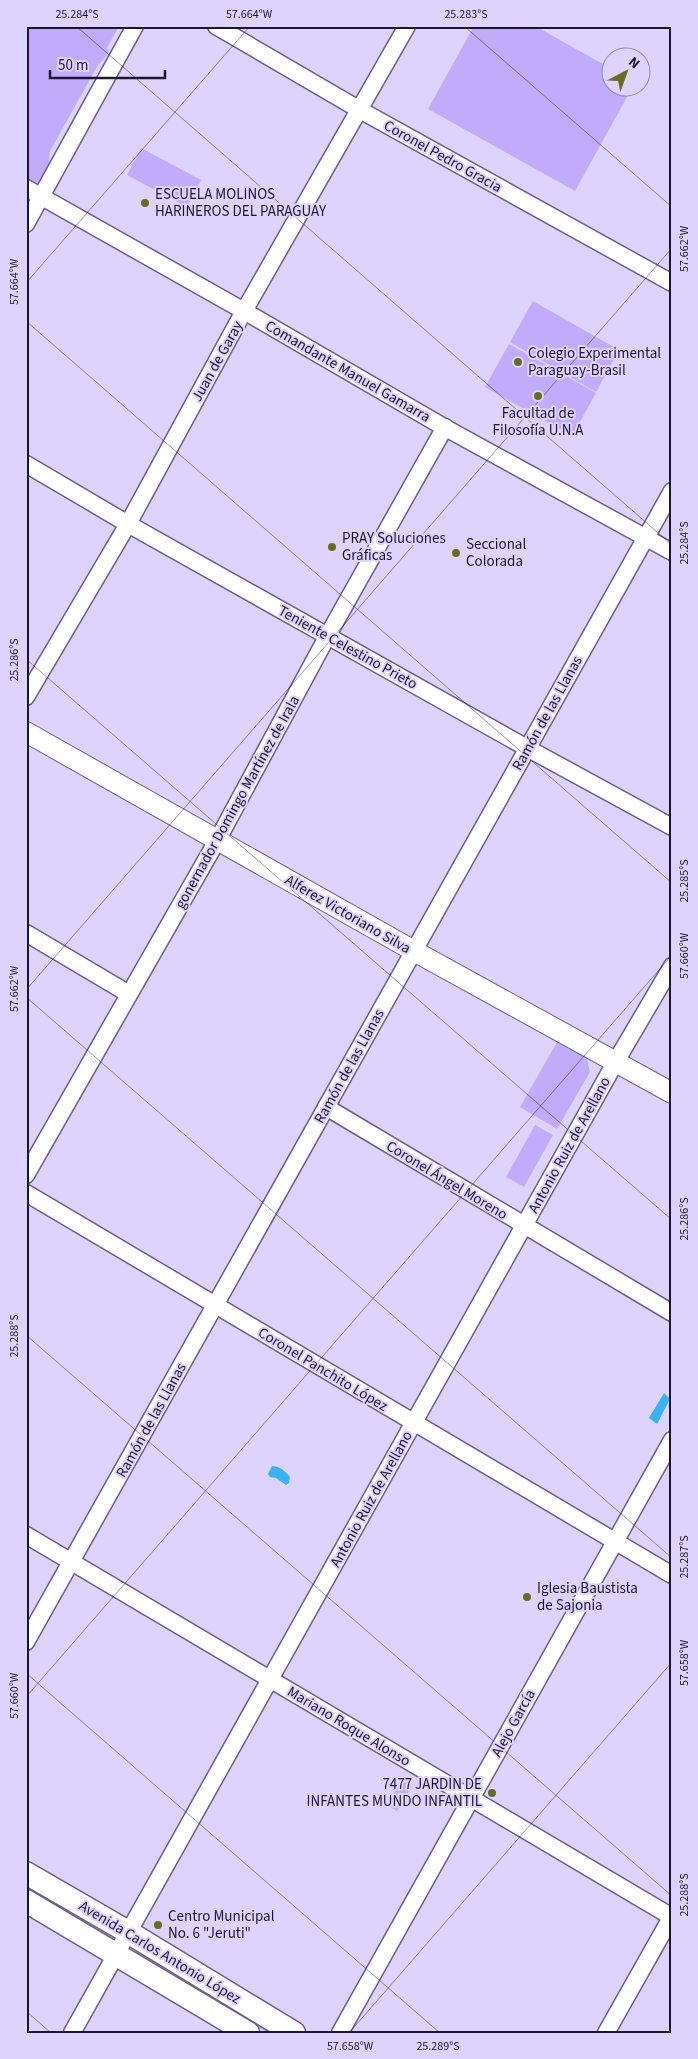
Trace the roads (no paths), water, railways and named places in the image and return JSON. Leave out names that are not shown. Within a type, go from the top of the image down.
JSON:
[{"type":"main road","name":"Avenida Carlos Antonio López","points":[[26,1873],[128,1932],[294,2033]]},
{"type":"main road","name":"Avenida Carlos Antonio López","points":[[26,1901],[248,2033]]},
{"type":"street","points":[[26,224],[135,26]]},
{"type":"street","name":"Coronel Pedro Gracia","points":[[216,26],[360,110],[672,283]]},
{"type":"street","name":"Juan de Garay","points":[[26,697],[128,524],[244,311],[407,26]]},
{"type":"street","name":"Comandante Manuel Gamarra","points":[[26,188],[445,427],[672,552]]},
{"type":"street","name":"gonernador Domingo Martínez de Irala","points":[[26,1175],[218,839],[328,635],[445,427]]},
{"type":"street","name":"Teniente Celestino Prieto","points":[[26,464],[128,524],[527,748],[672,827]]},
{"type":"street","name":"Ramón de las Llanas","points":[[26,1642],[672,491]]},
{"type":"street","name":"Alferez Victoriano Silva","points":[[26,732],[414,951],[672,1093]]},
{"type":"street","points":[[26,933],[128,994]]},
{"type":"street","name":"Antonio Ruiz de Arellano","points":[[72,2033],[615,1062],[672,966]]},
{"type":"street","name":"Coronel Ángel Moreno","points":[[326,1107],[672,1313]]},
{"type":"street","name":"Coronel Panchito López","points":[[26,1193],[672,1576]]},
{"type":"street","name":"Alejo García","points":[[340,2033],[672,1440]]},
{"type":"street","name":"Mariano Roque Alonso","points":[[26,1535],[672,1916]]},
{"type":"street","points":[[606,2033],[672,1916]]},
{"type":"water","points":[[664,1393],[670,1399],[657,1424],[649,1418]]},
{"type":"water","points":[[272,1466],[280,1468],[290,1477],[289,1483],[286,1485],[276,1478],[270,1477],[268,1474]]},
{"type":"place","name":"ESCUELA MOLINOS HARINEROS DEL PARAGUAY","points":[[145,203]]},
{"type":"place","name":"Colegio Experimental Paraguay-Brasil","points":[[518,362]]},
{"type":"place","name":"Facultad de Filosofía U.N.A","points":[[538,396]]},
{"type":"place","name":"PRAY Soluciones Gráficas","points":[[332,547]]},
{"type":"place","name":"Seccional Colorada","points":[[456,553]]},
{"type":"place","name":"Iglesia Baustista de Sajonia","points":[[527,1597]]},
{"type":"place","name":"7477 JARDIN DE INFANTES MUNDO INFANTIL","points":[[492,1793]]},
{"type":"place","name":"Centro Municipal No. 6 \"Jeruti\"","points":[[158,1925]]}]
